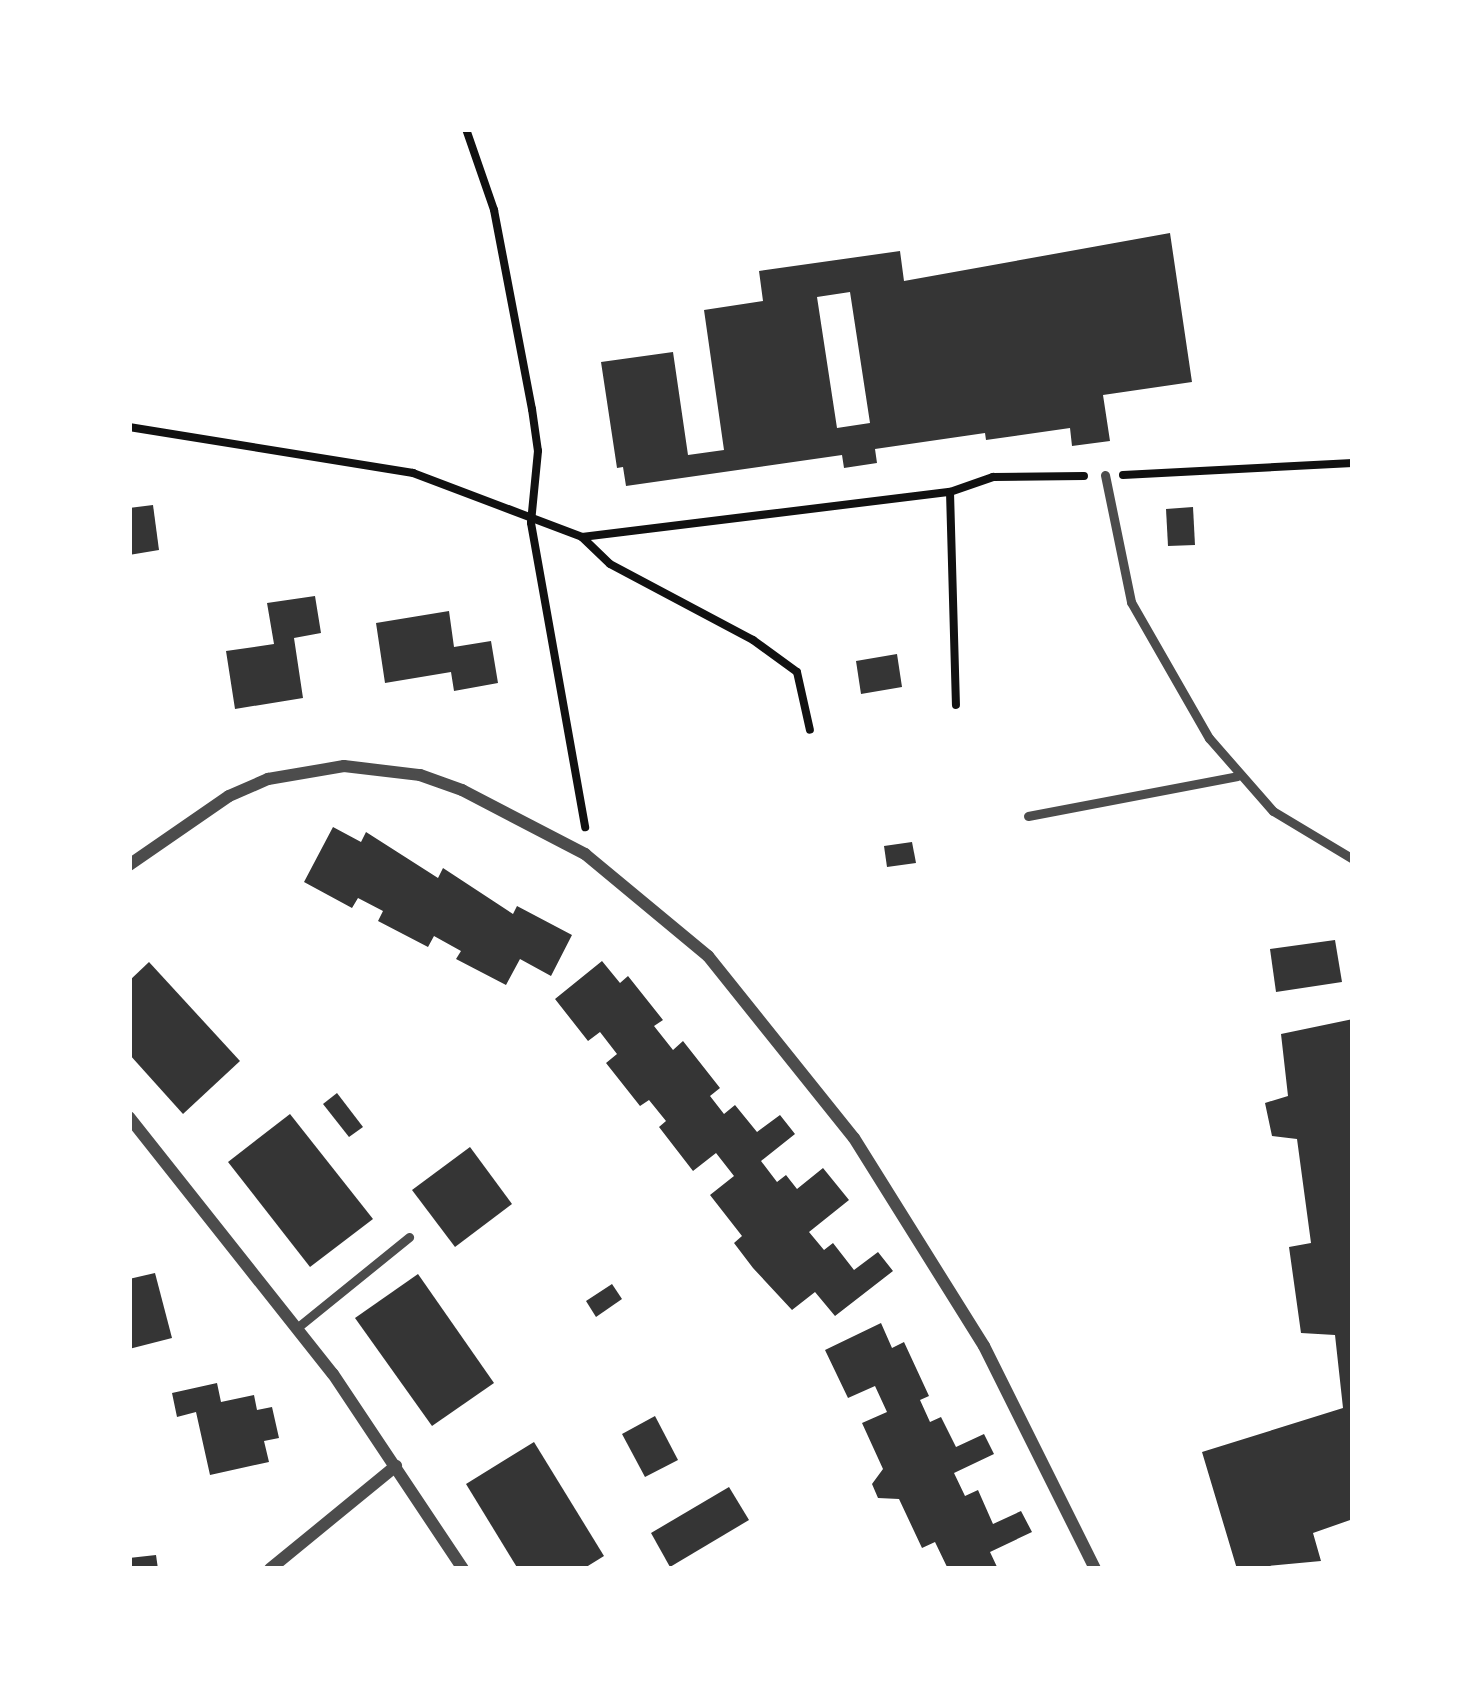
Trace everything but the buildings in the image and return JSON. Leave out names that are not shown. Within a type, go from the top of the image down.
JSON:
[{"type":"street","points":[[129,865],[229,796],[268,778],[344,766],[420,775],[462,790],[585,854],[708,956],[854,1138],[984,1346],[1095,1569]]},
{"type":"street","points":[[129,1117],[298,1327],[463,1569]]},
{"type":"street","points":[[270,1569],[396,1466]]},
{"type":"lane","points":[[1105,476],[1124,575],[1150,645],[1237,776],[1317,844],[1353,859]]},
{"type":"lane","points":[[1028,816],[1237,776]]},
{"type":"lane","points":[[298,1327],[410,1238]]},
{"type":"path","points":[[466,129],[494,209],[532,409],[538,451],[531,523],[585,792],[585,854]]},
{"type":"path","points":[[129,427],[413,473],[531,523],[582,537],[950,492],[993,477],[1353,463]]},
{"type":"path","points":[[950,492],[956,705]]},
{"type":"path","points":[[582,537],[610,564],[753,640],[797,672],[810,730]]}]
